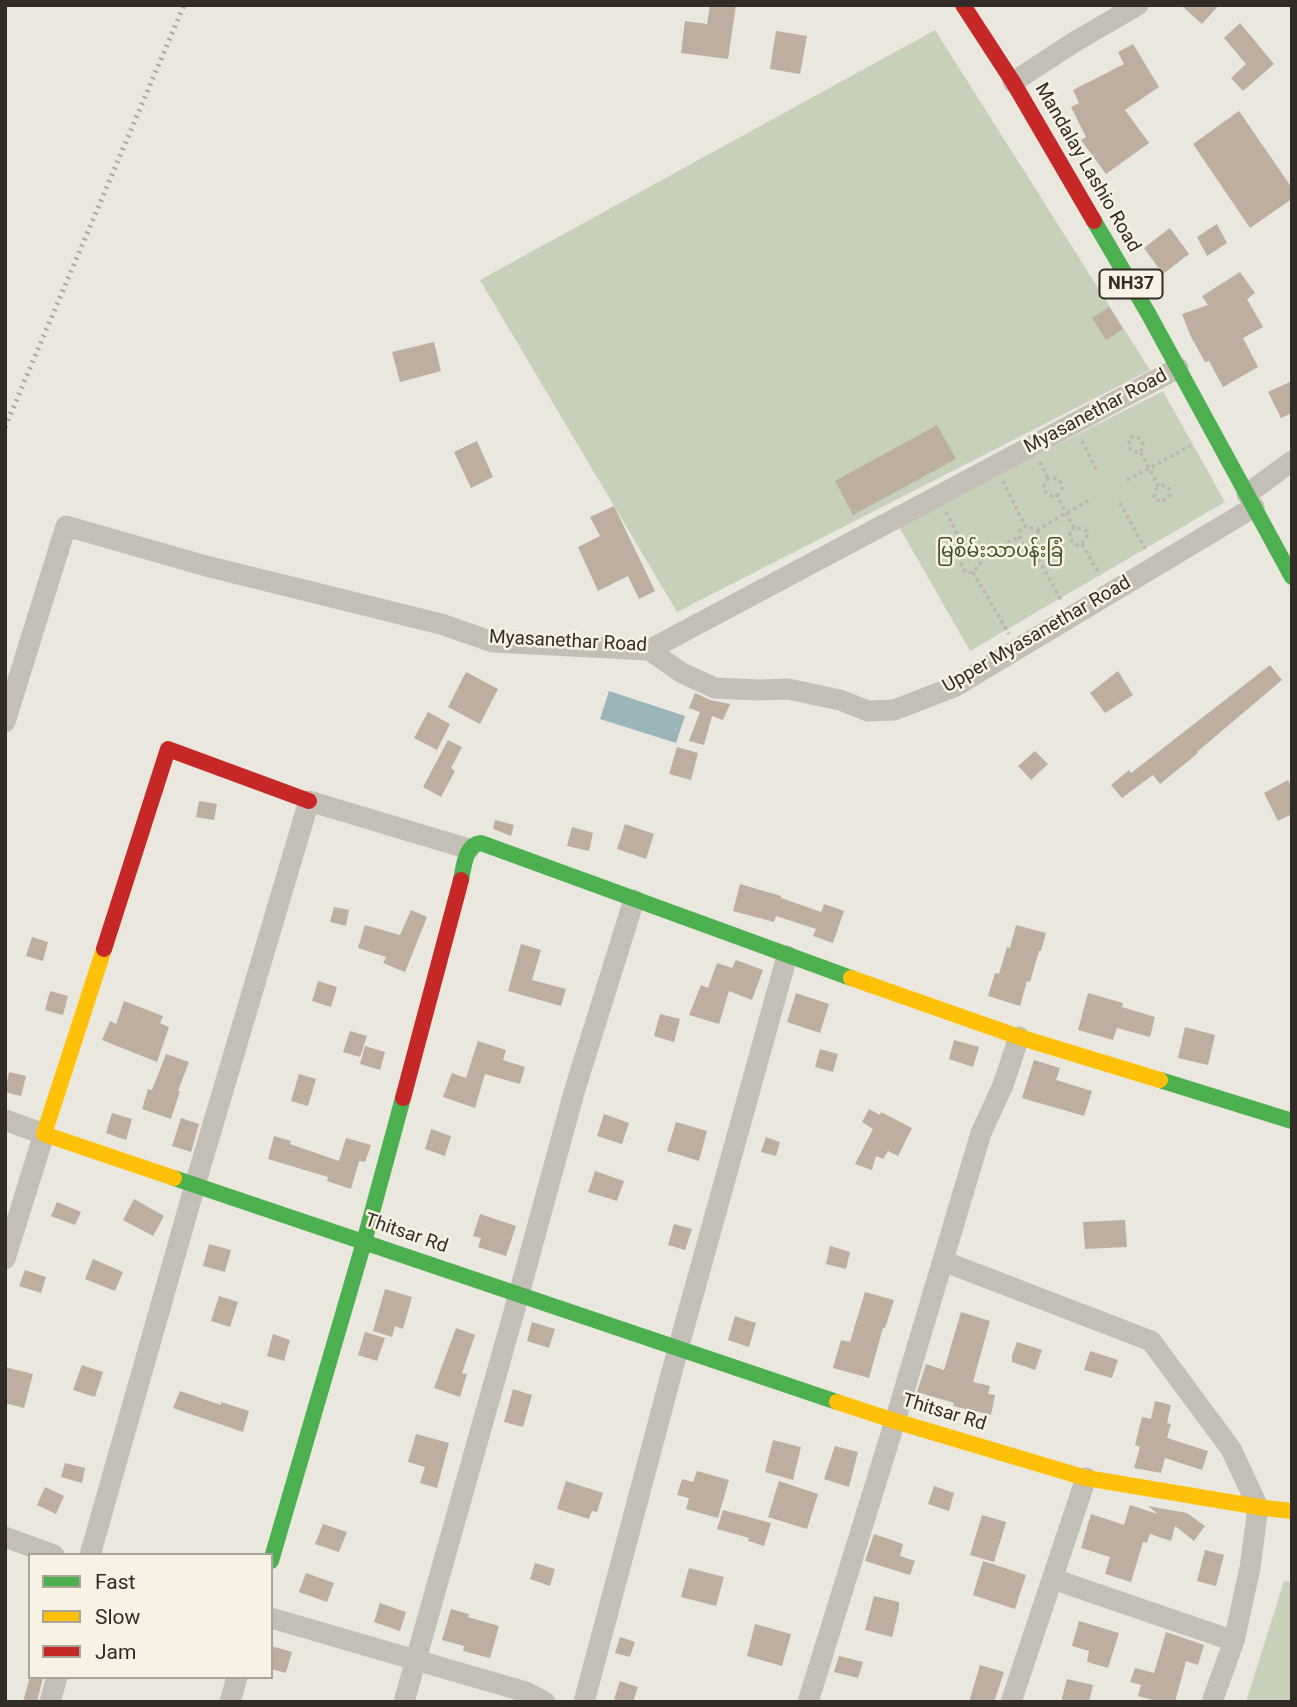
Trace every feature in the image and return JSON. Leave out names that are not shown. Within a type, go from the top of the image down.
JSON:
[{"type":"main road","name":"Mandalay Lashio Road","points":[[963,5],[1013,82],[1148,313],[1292,577]]},
{"type":"main road","points":[[44,1133],[168,749],[309,801]]},
{"type":"main road","points":[[273,1554],[364,1242],[469,849],[474,844],[481,843],[787,956],[1019,1037],[1292,1121]]},
{"type":"main road","name":"Thitsar Rd","points":[[44,1133],[895,1421],[1086,1478],[1292,1511]]},
{"type":"street","points":[[1013,82],[1138,5]]},
{"type":"street","name":"Myasanethar Road","points":[[5,722],[66,526],[206,566],[441,624],[493,642],[649,650],[1178,368]]},
{"type":"street","name":"Upper Myasanethar Road","points":[[649,650],[682,673],[715,688],[788,689],[840,700],[868,711],[894,710],[954,687],[1111,593],[1250,501],[1292,461]]},
{"type":"street","points":[[91,1553],[195,1185],[309,801],[469,849]]},
{"type":"street","points":[[404,1702],[575,1088],[634,900]]},
{"type":"street","points":[[584,1702],[787,956]]},
{"type":"street","points":[[808,1702],[981,1133],[1003,1086],[1019,1037]]},
{"type":"street","points":[[5,1121],[44,1133],[5,1259]]},
{"type":"street","points":[[943,1261],[1151,1341],[1231,1449],[1258,1507],[1250,1568],[1234,1641],[1212,1702]]},
{"type":"street","points":[[1011,1702],[1086,1478]]},
{"type":"street","points":[[5,1537],[49,1553]]},
{"type":"street","points":[[1053,1578],[1234,1641]]},
{"type":"street","points":[[273,1619],[526,1692],[545,1702]]},
{"type":"street","points":[[50,1702],[56,1679]]},
{"type":"street","points":[[230,1702],[236,1679]]},
{"type":"path","points":[[1074,424],[1097,471]]},
{"type":"path","points":[[1127,480],[1213,433]]},
{"type":"path","points":[[1131,436],[1141,439],[1143,445],[1140,451],[1134,452],[1128,446],[1131,436]]},
{"type":"path","points":[[1140,451],[1159,487]]},
{"type":"path","points":[[995,465],[1025,526],[1037,530],[1040,535],[1038,542],[1032,547],[1023,544],[1019,537],[1020,530],[1025,526]]},
{"type":"path","points":[[1050,478],[1060,481],[1063,486],[1061,492],[1056,494],[1052,496],[1044,491],[1045,482],[1050,478]]},
{"type":"path","points":[[1162,485],[1169,489],[1170,495],[1160,502],[1154,497],[1155,490],[1159,487],[1162,485]]},
{"type":"path","points":[[1056,494],[1074,528]]},
{"type":"path","points":[[937,497],[966,551]]},
{"type":"path","points":[[1037,530],[1088,500]]},
{"type":"path","points":[[1120,503],[1154,566]]},
{"type":"path","points":[[1074,528],[1084,528],[1088,532],[1087,540],[1082,544],[1073,543],[1070,539],[1074,528]]},
{"type":"path","points":[[984,555],[977,550],[966,551],[962,556],[962,569],[967,573],[973,572],[978,569],[984,555],[1019,537]]},
{"type":"path","points":[[1082,544],[1111,593]]},
{"type":"path","points":[[1032,547],[1070,618]]},
{"type":"path","points":[[973,572],[1017,649]]},
{"type":"green space","points":[[935,30],[1150,370],[677,612],[480,280]]},
{"type":"green space","name":"မြစိမ်းသာပန်းခြံ","points":[[1163,391],[1225,502],[970,651],[898,525]]},
{"type":"green space","points":[[1284,1581],[1292,1582],[1292,1702],[1246,1702]]},
{"type":"water","points":[[609,691],[685,716],[676,743],[600,719]]},
{"type":"building","points":[[710,5],[736,5],[728,59],[681,53],[685,21],[707,24]]},
{"type":"building","points":[[1181,5],[1219,5],[1202,24]]},
{"type":"building","points":[[1240,23],[1274,64],[1243,91],[1231,78],[1246,64],[1224,38]]},
{"type":"building","points":[[776,31],[807,36],[800,74],[770,69]]},
{"type":"building","points":[[1133,44],[1159,87],[1125,110],[1149,143],[1106,174],[1081,140],[1086,137],[1071,107],[1079,103],[1073,90],[1124,64],[1118,52]]},
{"type":"building","points":[[1239,111],[1292,188],[1292,199],[1250,228],[1193,144]]},
{"type":"building","points":[[1217,224],[1227,243],[1207,256],[1197,237]]},
{"type":"building","points":[[1170,228],[1189,254],[1163,274],[1144,248]]},
{"type":"building","points":[[1240,272],[1255,293],[1247,299],[1263,327],[1243,338],[1258,367],[1223,387],[1209,361],[1205,362],[1182,314],[1208,305],[1202,296]]},
{"type":"building","points":[[1109,307],[1123,329],[1106,340],[1092,318]]},
{"type":"building","points":[[434,342],[441,371],[400,382],[392,352]]},
{"type":"building","points":[[1292,381],[1292,413],[1281,418],[1268,392]]},
{"type":"building","points":[[937,425],[956,459],[853,515],[835,481]]},
{"type":"building","points":[[477,441],[493,477],[471,488],[454,452]]},
{"type":"building","points":[[614,506],[655,591],[639,599],[628,576],[598,591],[578,547],[600,536],[590,517]]},
{"type":"building","points":[[1270,665],[1282,680],[1160,784],[1153,775],[1122,798],[1111,785],[1129,770],[1131,773]]},
{"type":"building","points":[[1118,671],[1133,695],[1105,713],[1090,693]]},
{"type":"building","points":[[466,672],[498,689],[480,724],[448,707]]},
{"type":"building","points":[[695,693],[710,700],[730,704],[723,720],[712,716],[704,745],[689,741],[700,712],[689,708]]},
{"type":"building","points":[[428,712],[450,724],[437,750],[414,738]]},
{"type":"building","points":[[448,740],[462,747],[451,768],[455,771],[441,797],[423,787]]},
{"type":"building","points":[[677,747],[698,753],[691,780],[669,774]]},
{"type":"building","points":[[1035,751],[1048,764],[1031,780],[1018,766]]},
{"type":"building","points":[[1288,780],[1292,789],[1292,814],[1278,821],[1264,793]]},
{"type":"building","points":[[199,801],[217,804],[214,820],[196,817]]},
{"type":"building","points":[[495,820],[514,825],[511,836],[493,829]]},
{"type":"building","points":[[625,824],[654,834],[646,859],[617,849]]},
{"type":"building","points":[[572,827],[593,833],[589,851],[567,846]]},
{"type":"building","points":[[740,884],[821,912],[824,904],[844,911],[833,943],[813,936],[816,929],[776,916],[774,922],[733,911]]},
{"type":"building","points":[[334,907],[349,910],[346,926],[330,922]]},
{"type":"building","points":[[411,910],[427,917],[405,972],[383,963],[386,957],[358,948],[365,925],[400,935]]},
{"type":"building","points":[[1016,925],[1046,933],[1020,1006],[988,996],[995,973],[999,974],[1007,947],[1010,948]]},
{"type":"building","points":[[32,937],[48,942],[43,961],[26,956]]},
{"type":"building","points":[[521,944],[541,950],[532,980],[566,989],[561,1006],[508,991]]},
{"type":"building","points":[[736,960],[763,970],[752,1000],[729,991],[719,1024],[689,1015],[701,985],[708,988],[717,963],[732,968]]},
{"type":"building","points":[[318,981],[337,987],[331,1007],[312,1001]]},
{"type":"building","points":[[50,991],[68,996],[63,1015],[45,1010]]},
{"type":"building","points":[[796,993],[829,1004],[820,1033],[787,1022]]},
{"type":"building","points":[[1088,993],[1123,1003],[1122,1007],[1155,1017],[1150,1037],[1117,1028],[1113,1040],[1078,1030]]},
{"type":"building","points":[[124,1001],[163,1016],[160,1023],[169,1027],[157,1062],[102,1040],[110,1021],[116,1024]]},
{"type":"building","points":[[660,1014],[680,1019],[674,1042],[654,1036]]},
{"type":"building","points":[[1185,1027],[1215,1035],[1208,1065],[1178,1058]]},
{"type":"building","points":[[350,1031],[367,1036],[360,1057],[343,1052]]},
{"type":"building","points":[[954,1040],[979,1047],[973,1067],[949,1059]]},
{"type":"building","points":[[478,1041],[506,1050],[503,1060],[525,1067],[520,1084],[485,1074],[475,1108],[443,1097],[452,1073],[466,1078]]},
{"type":"building","points":[[365,1046],[385,1052],[380,1070],[360,1064]]},
{"type":"building","points":[[820,1049],[838,1054],[833,1072],[815,1067]]},
{"type":"building","points":[[166,1054],[189,1062],[171,1119],[142,1109],[148,1089],[152,1090]]},
{"type":"building","points":[[1034,1060],[1060,1068],[1056,1080],[1092,1091],[1084,1116],[1022,1098]]},
{"type":"building","points":[[9,1072],[26,1076],[21,1096],[5,1092]]},
{"type":"building","points":[[299,1074],[316,1079],[308,1106],[291,1101]]},
{"type":"building","points":[[869,1109],[880,1115],[881,1112],[912,1128],[898,1156],[888,1151],[883,1159],[876,1156],[872,1170],[855,1164],[873,1129],[862,1122]]},
{"type":"building","points":[[112,1113],[132,1119],[126,1140],[106,1133]]},
{"type":"building","points":[[604,1114],[629,1123],[622,1144],[597,1136]]},
{"type":"building","points":[[181,1118],[199,1124],[191,1152],[172,1146]]},
{"type":"building","points":[[676,1122],[707,1131],[699,1161],[667,1151]]},
{"type":"building","points":[[431,1129],[451,1136],[445,1156],[425,1149]]},
{"type":"building","points":[[274,1136],[339,1161],[346,1138],[371,1145],[365,1162],[359,1161],[351,1189],[327,1181],[328,1177],[268,1159]]},
{"type":"building","points":[[766,1137],[780,1142],[776,1156],[761,1152]]},
{"type":"building","points":[[595,1171],[624,1181],[617,1201],[588,1192]]},
{"type":"building","points":[[134,1199],[164,1216],[153,1236],[123,1220]]},
{"type":"building","points":[[57,1202],[81,1212],[75,1225],[51,1216]]},
{"type":"building","points":[[480,1214],[516,1226],[506,1256],[478,1247],[481,1238],[473,1236]]},
{"type":"building","points":[[1125,1220],[1127,1247],[1085,1249],[1083,1222]]},
{"type":"building","points":[[674,1224],[692,1229],[685,1250],[668,1245]]},
{"type":"building","points":[[209,1244],[231,1250],[225,1272],[203,1266]]},
{"type":"building","points":[[830,1246],[850,1252],[846,1269],[826,1264]]},
{"type":"building","points":[[93,1259],[123,1272],[115,1291],[85,1279]]},
{"type":"building","points":[[25,1270],[46,1277],[41,1293],[19,1286]]},
{"type":"building","points":[[385,1289],[412,1297],[403,1329],[395,1326],[392,1337],[373,1331]]},
{"type":"building","points":[[865,1292],[894,1300],[869,1378],[833,1368],[841,1340],[850,1342]]},
{"type":"building","points":[[219,1296],[238,1302],[230,1327],[211,1321]]},
{"type":"building","points":[[961,1312],[990,1321],[973,1382],[990,1386],[988,1394],[995,1395],[991,1415],[953,1406],[954,1403],[917,1392],[926,1364],[944,1370]]},
{"type":"building","points":[[735,1316],[756,1323],[749,1347],[728,1340]]},
{"type":"building","points":[[532,1322],[555,1329],[549,1348],[527,1341]]},
{"type":"building","points":[[456,1328],[475,1335],[462,1373],[467,1374],[460,1397],[434,1388]]},
{"type":"building","points":[[365,1332],[385,1338],[377,1361],[358,1355]]},
{"type":"building","points":[[273,1334],[290,1340],[284,1361],[267,1356]]},
{"type":"building","points":[[1017,1342],[1042,1350],[1035,1370],[1012,1362]]},
{"type":"building","points":[[1090,1351],[1118,1360],[1112,1378],[1084,1370]]},
{"type":"building","points":[[82,1365],[103,1372],[95,1397],[73,1390]]},
{"type":"building","points":[[5,1367],[33,1374],[24,1408],[5,1403]]},
{"type":"building","points":[[513,1389],[532,1395],[523,1427],[504,1422]]},
{"type":"building","points":[[180,1391],[249,1411],[243,1432],[173,1408]]},
{"type":"building","points":[[1155,1401],[1171,1405],[1167,1423],[1171,1424],[1167,1438],[1208,1451],[1202,1470],[1165,1458],[1161,1473],[1134,1468],[1140,1447],[1135,1445],[1142,1417],[1151,1419]]},
{"type":"building","points":[[416,1434],[449,1443],[437,1488],[420,1483],[425,1467],[408,1462]]},
{"type":"building","points":[[773,1440],[801,1447],[793,1480],[765,1472]]},
{"type":"building","points":[[835,1446],[858,1452],[849,1487],[824,1479]]},
{"type":"building","points":[[65,1463],[85,1468],[82,1483],[61,1477]]},
{"type":"building","points":[[697,1471],[729,1480],[718,1518],[686,1509],[689,1498],[677,1495],[682,1479],[693,1482]]},
{"type":"building","points":[[566,1481],[603,1493],[597,1512],[592,1511],[589,1519],[557,1509]]},
{"type":"building","points":[[779,1481],[818,1494],[807,1529],[768,1517]]},
{"type":"building","points":[[934,1486],[954,1493],[949,1511],[928,1504]]},
{"type":"building","points":[[45,1487],[64,1496],[56,1514],[37,1505]]},
{"type":"building","points":[[1130,1505],[1158,1514],[1148,1506],[1187,1513],[1205,1526],[1194,1541],[1175,1526],[1171,1541],[1150,1534],[1147,1543],[1143,1542],[1131,1582],[1105,1574],[1110,1557],[1081,1548],[1091,1514],[1124,1525]]},
{"type":"building","points":[[723,1510],[771,1523],[764,1546],[748,1541],[749,1538],[717,1529]]},
{"type":"building","points":[[982,1515],[1006,1522],[994,1562],[970,1555]]},
{"type":"building","points":[[323,1524],[347,1532],[339,1552],[315,1544]]},
{"type":"building","points":[[874,1534],[903,1544],[900,1556],[915,1561],[910,1575],[865,1561]]},
{"type":"building","points":[[1205,1550],[1224,1555],[1216,1586],[1197,1581]]},
{"type":"building","points":[[983,1561],[1026,1575],[1015,1609],[973,1595]]},
{"type":"building","points":[[535,1563],[555,1569],[550,1586],[530,1579]]},
{"type":"building","points":[[689,1568],[724,1577],[716,1606],[681,1597]]},
{"type":"building","points":[[306,1573],[334,1583],[327,1602],[299,1592]]},
{"type":"building","points":[[874,1596],[899,1602],[892,1637],[865,1630]]},
{"type":"building","points":[[380,1603],[406,1612],[400,1631],[374,1622]]},
{"type":"building","points":[[451,1609],[499,1626],[490,1658],[463,1651],[464,1646],[442,1640]]},
{"type":"building","points":[[1079,1621],[1119,1633],[1108,1668],[1087,1662],[1089,1651],[1072,1646]]},
{"type":"building","points":[[755,1624],[791,1634],[782,1666],[747,1656]]},
{"type":"building","points":[[1166,1632],[1204,1645],[1198,1665],[1186,1661],[1175,1702],[1160,1702],[1138,1696],[1141,1685],[1130,1682],[1135,1668],[1154,1673]]},
{"type":"building","points":[[620,1637],[635,1642],[630,1657],[615,1653]]},
{"type":"building","points":[[273,1647],[292,1652],[286,1673],[273,1670]]},
{"type":"building","points":[[839,1656],[863,1662],[858,1678],[834,1672]]},
{"type":"building","points":[[980,1665],[1004,1672],[994,1702],[969,1702]]},
{"type":"building","points":[[29,1679],[43,1679],[37,1702],[23,1702]]},
{"type":"building","points":[[1067,1679],[1093,1685],[1089,1702],[1061,1702]]},
{"type":"building","points":[[620,1681],[638,1687],[633,1702],[614,1699]]},
{"type":"railway","points":[[5,427],[184,5]]},
{"type":"traffic: fast","points":[[1094,221],[1148,313],[1292,577]]},
{"type":"traffic: fast","points":[[461,880],[468,852],[481,843],[851,978]]},
{"type":"traffic: fast","points":[[1160,1080],[1292,1121]]},
{"type":"traffic: fast","points":[[273,1554],[403,1098]]},
{"type":"traffic: fast","points":[[174,1178],[837,1402]]},
{"type":"traffic: slow","points":[[104,949],[44,1134],[174,1178]]},
{"type":"traffic: slow","points":[[851,978],[1019,1037],[1160,1080]]},
{"type":"traffic: slow","points":[[837,1402],[1086,1478],[1292,1511]]},
{"type":"traffic: jam","points":[[963,5],[1013,82],[1094,221]]},
{"type":"traffic: jam","points":[[104,949],[168,749],[309,801]]},
{"type":"traffic: jam","points":[[403,1098],[461,880]]}]
